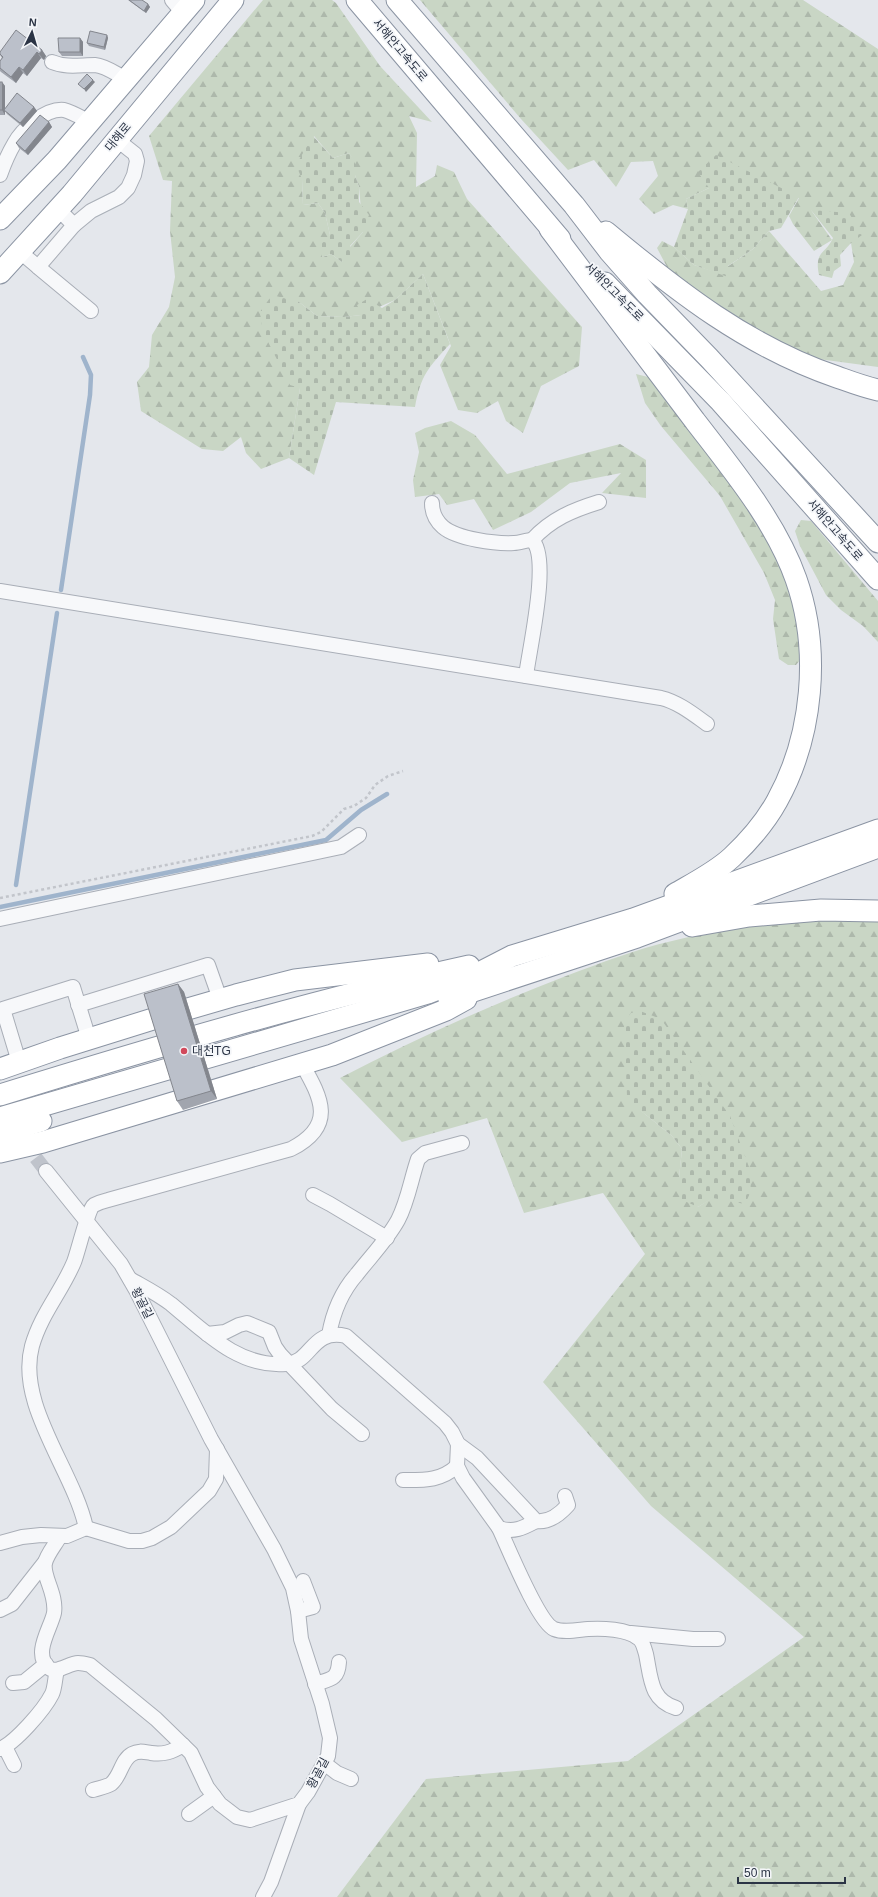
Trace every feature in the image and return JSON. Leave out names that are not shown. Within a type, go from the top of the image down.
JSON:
[{"type":"highway","name":"대해로","points":[[0,273],[58,209],[233,0]]},
{"type":"highway","name":"서해안고속도로","points":[[357,0],[550,229],[716,396],[878,579]]},
{"type":"highway","name":"서해안고속도로","points":[[397,0],[574,205],[610,252],[647,294],[709,358],[878,542]]},
{"type":"highway","points":[[0,219],[57,160],[90,122],[126,79],[183,4]]},
{"type":"highway","points":[[574,205],[656,274],[713,316],[773,350],[816,370],[878,390]]},
{"type":"highway","points":[[550,229],[718,452],[764,517],[781,545],[796,580],[807,621],[810,662],[807,706],[802,740],[790,774],[777,802],[755,831],[731,858],[635,928]]},
{"type":"highway","points":[[0,1134],[100,1102],[299,1046],[491,985],[878,830]]},
{"type":"highway","points":[[0,1095],[155,1048],[323,1001],[635,928],[878,847]]},
{"type":"highway","points":[[635,928],[821,910],[878,912]]},
{"type":"highway","points":[[9,1066],[89,1039],[220,999],[295,980],[432,963],[512,956]]},
{"type":"highway","points":[[0,1118],[428,993],[477,974],[512,956]]},
{"type":"highway","points":[[0,1152],[43,1142],[332,1055],[446,1010],[491,985]]},
{"type":"street","points":[[52,62],[67,66],[96,65],[108,69],[126,79]]},
{"type":"street","points":[[0,175],[8,154],[15,142],[39,117],[52,112],[64,110],[90,122]]},
{"type":"street","points":[[38,267],[74,225],[91,211],[119,197],[128,188],[134,175],[137,161],[135,154],[116,139]]},
{"type":"street","points":[[58,209],[74,225]]},
{"type":"street","points":[[19,251],[92,311]]},
{"type":"street","points":[[432,503],[432,512],[443,528],[463,536],[492,542],[515,543],[532,540],[542,529],[557,518],[576,509],[599,502]]},
{"type":"street","points":[[526,676],[541,568],[539,551],[532,540]]},
{"type":"street","points":[[0,591],[669,700],[707,724]]},
{"type":"street","points":[[0,919],[341,847],[359,835]]},
{"type":"street","points":[[78,1004],[208,965],[220,999]]},
{"type":"street","points":[[9,1066],[3,1009],[73,987],[89,1039]]},
{"type":"street","points":[[0,1543],[22,1537],[41,1535],[67,1536],[86,1528],[75,1493],[40,1416],[31,1385],[28,1367],[32,1346],[42,1319],[73,1263],[93,1206],[108,1200],[291,1149],[300,1144],[312,1134],[322,1114],[318,1096],[302,1064]]},
{"type":"street","points":[[329,1334],[331,1320],[340,1299],[356,1274],[387,1238],[399,1220],[418,1159],[425,1153],[462,1143]]},
{"type":"street","name":"황골길","points":[[46,1171],[121,1264],[217,1449],[274,1549],[293,1588],[298,1611],[301,1639],[330,1738],[328,1756],[308,1792],[299,1804],[271,1882],[264,1897]]},
{"type":"street","points":[[313,1195],[387,1238]]},
{"type":"street","points":[[129,1279],[156,1293],[207,1334],[231,1351],[253,1360],[274,1365],[289,1364],[300,1359],[329,1334],[346,1336],[445,1423],[452,1432],[458,1444],[477,1458],[536,1521]]},
{"type":"street","points":[[207,1334],[225,1332],[247,1323],[269,1332],[275,1347],[289,1364],[332,1408],[362,1434]]},
{"type":"street","points":[[458,1444],[457,1466],[472,1492],[499,1528],[530,1595],[547,1622],[554,1628],[564,1630],[591,1629],[693,1639],[718,1639]]},
{"type":"street","name":"황골길","points":[[86,1528],[129,1541],[136,1541],[152,1538],[171,1527],[209,1491],[216,1479],[217,1449]]},
{"type":"street","points":[[403,1480],[430,1480],[442,1477],[457,1466]]},
{"type":"street","points":[[499,1528],[515,1530],[536,1521],[544,1522],[563,1511],[568,1505],[565,1496]]},
{"type":"street","points":[[0,1610],[12,1604],[45,1562],[60,1536]]},
{"type":"street","points":[[14,1765],[2,1748],[27,1727],[52,1694],[51,1667],[43,1656],[43,1647],[46,1633],[52,1620],[54,1600],[45,1572],[45,1562]]},
{"type":"street","points":[[298,1611],[313,1607],[303,1581]]},
{"type":"street","points":[[631,1633],[639,1638],[644,1646],[658,1699],[665,1705],[676,1708]]},
{"type":"street","points":[[315,1684],[334,1677],[339,1670],[339,1662]]},
{"type":"street","points":[[13,1683],[24,1682],[51,1667],[77,1663],[90,1665],[156,1719],[191,1753],[206,1787],[220,1804],[237,1817],[250,1820],[299,1804]]},
{"type":"street","points":[[93,1790],[111,1784],[126,1760],[133,1753],[142,1751],[162,1754],[174,1751],[182,1745]]},
{"type":"street","points":[[324,1763],[337,1773],[351,1779]]},
{"type":"street","points":[[189,1814],[214,1796]]},
{"type":"path","points":[[0,898],[312,836],[321,832],[344,809],[354,806],[366,798],[375,785],[388,776],[403,771]]},
{"type":"green space","points":[[263,0],[332,0],[336,3],[380,66],[432,122],[409,116],[417,133],[416,187],[435,176],[437,165],[454,172],[467,199],[582,327],[579,366],[541,386],[523,433],[506,421],[498,401],[477,413],[458,410],[440,365],[451,346],[423,274],[395,300],[361,315],[344,317],[317,316],[299,302],[300,388],[289,458],[261,469],[246,453],[241,437],[223,451],[202,449],[141,411],[137,382],[149,367],[152,335],[169,307],[175,277],[170,231],[172,181],[163,180],[149,136]],"holes":[[[314,136],[333,158],[349,153],[354,161],[355,175],[359,187],[363,232],[350,247],[342,262],[331,254],[322,257],[330,235],[325,213],[318,203],[303,205],[302,179]]]},
{"type":"green space","points":[[420,0],[803,0],[878,49],[878,367],[811,358],[770,339],[704,299],[667,267],[657,248],[662,241],[674,247],[694,265],[728,276],[727,267],[753,249],[769,231],[821,291],[843,285],[854,262],[851,243],[811,210],[832,240],[814,251],[793,224],[789,216],[799,198],[709,188],[686,199],[688,209],[673,205],[654,214],[639,199],[658,176],[653,161],[631,162],[616,187],[594,160],[568,170],[521,119]]},
{"type":"green space","points":[[313,136],[333,158],[349,153],[355,161],[355,175],[359,187],[359,202],[369,215],[363,232],[350,246],[354,254],[342,262],[331,254],[322,257],[320,245],[330,235],[325,213],[318,203],[303,205],[302,179],[296,165]]},
{"type":"green space","points":[[716,155],[799,197],[781,228],[769,231],[753,249],[728,266],[728,277],[694,265],[674,247],[688,209],[686,199],[709,188],[698,172]]},
{"type":"green space","points":[[811,210],[849,213],[862,235],[851,243],[840,255],[841,266],[834,271],[832,278],[819,275],[818,261],[819,257],[833,238]]},
{"type":"green space","points":[[423,274],[450,344],[426,372],[417,396],[415,407],[336,402],[314,475],[289,458],[300,388],[290,385],[263,332],[260,312],[272,295],[299,302],[317,316],[344,317],[361,315],[357,305],[367,299],[382,308],[395,300]]},
{"type":"green space","points":[[636,374],[648,377],[690,427],[728,479],[764,533],[781,562],[797,616],[801,659],[796,665],[788,665],[779,659],[773,619],[775,600],[764,573],[720,496],[661,426],[645,403]]},
{"type":"green space","points":[[451,421],[475,435],[507,474],[620,444],[646,460],[646,498],[602,493],[621,473],[570,483],[531,512],[493,530],[474,499],[447,505],[439,494],[415,497],[413,480],[419,452],[415,433],[425,428]]},
{"type":"green space","points":[[801,520],[811,521],[878,601],[878,642],[863,626],[841,610],[826,595],[800,546],[795,531]]},
{"type":"green space","points":[[812,919],[878,921],[878,1897],[337,1897],[426,1779],[628,1761],[804,1637],[651,1506],[543,1382],[645,1254],[603,1193],[524,1213],[487,1118],[402,1142],[340,1078],[395,1050],[479,1011],[537,987],[645,948],[707,933],[742,927]],"holes":[[[640,1110],[751,1191],[712,1198],[698,1207],[679,1178],[682,1149],[672,1136]]]},
{"type":"green space","points":[[640,1011],[661,1019],[730,1116],[749,1167],[751,1191],[745,1204],[713,1198],[698,1207],[680,1199],[679,1178],[682,1149],[672,1136],[640,1110],[627,1096],[624,1022],[631,1013]]},
{"type":"building","points":[[129,0],[142,0],[148,4],[144,11]]},
{"type":"building","points":[[16,30],[42,50],[39,54],[37,52],[23,70],[19,67],[11,77],[0,68],[0,61],[3,57],[0,52]]},
{"type":"building","points":[[90,31],[107,35],[104,47],[87,43]]},
{"type":"building","points":[[58,38],[80,38],[80,52],[59,52]]},
{"type":"building","points":[[87,74],[93,80],[84,89],[78,84]]},
{"type":"building","points":[[0,82],[2,82],[2,110],[0,110]]},
{"type":"building","points":[[17,93],[34,107],[20,123],[4,110]]},
{"type":"building","points":[[40,115],[49,122],[25,151],[16,143]]},
{"type":"building","name":"대천TG","points":[[178,984],[211,1091],[177,1101],[144,994]]},
{"type":"waterway","points":[[61,590],[90,395],[91,375],[83,357]]},
{"type":"waterway","points":[[16,885],[57,613]]},
{"type":"waterway","points":[[0,907],[326,840],[361,810],[387,794]]},
{"type":"tunnel","points":[[23,1141],[46,1171]]},
{"type":"place","name":"대천TG","points":[[184,1051]]}]
